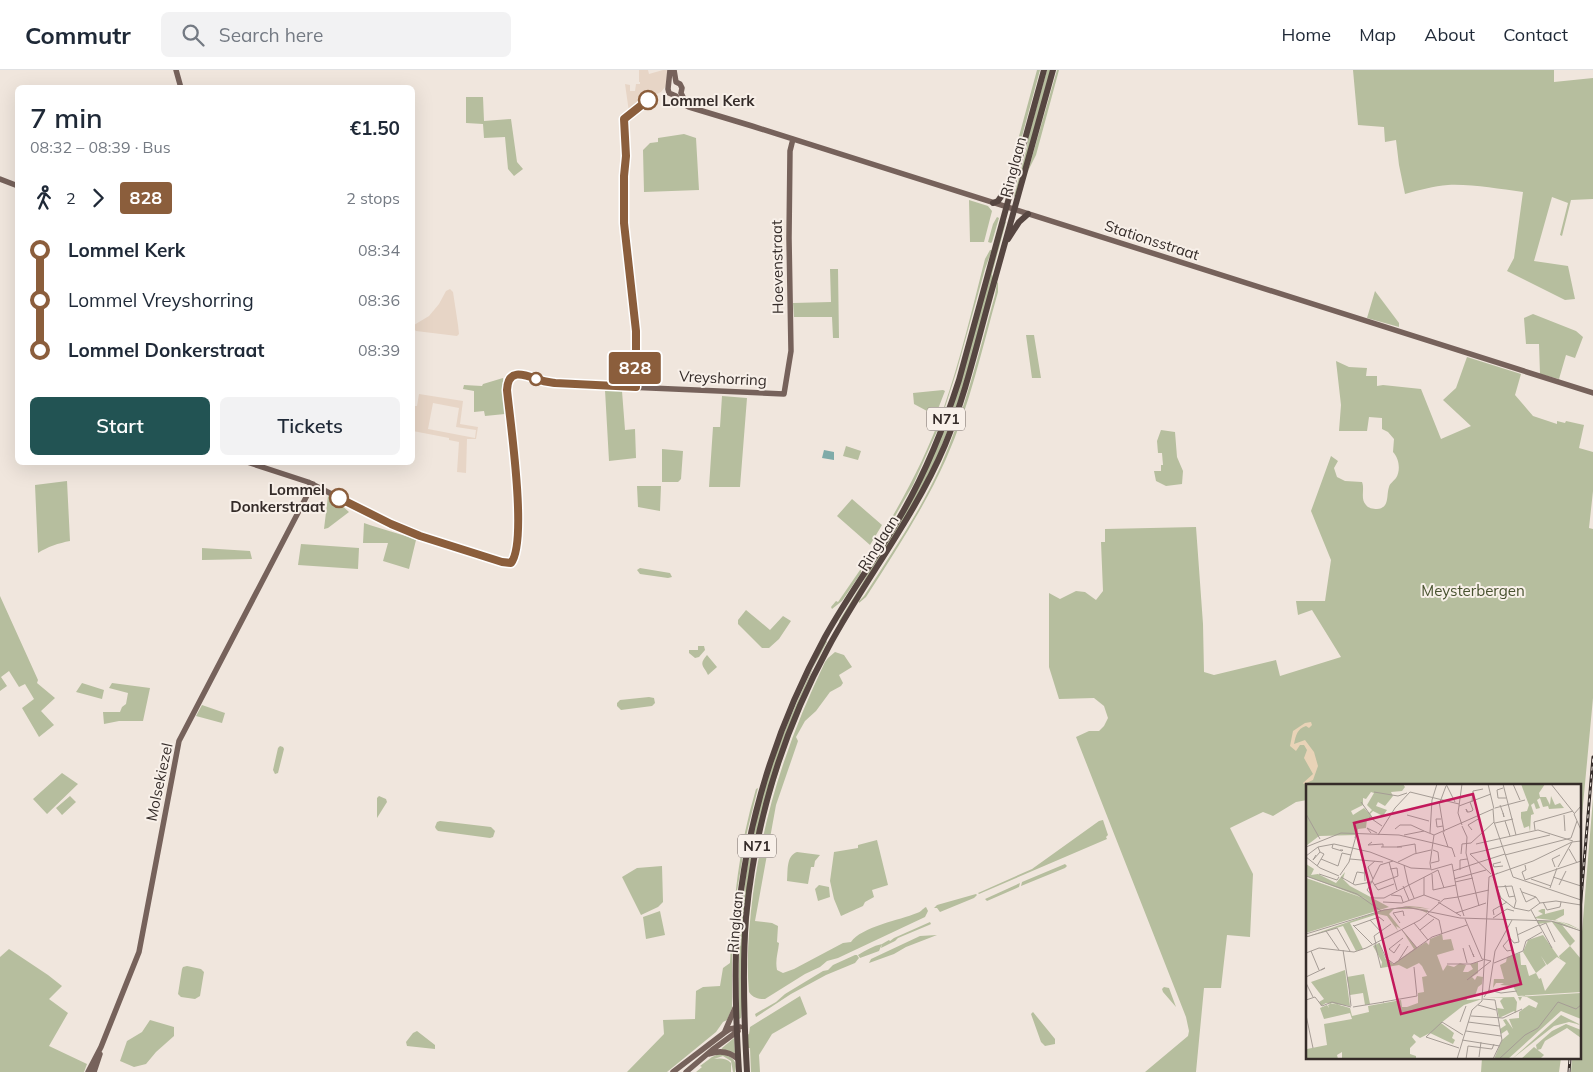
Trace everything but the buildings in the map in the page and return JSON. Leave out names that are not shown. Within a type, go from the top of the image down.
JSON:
[{"type":"highway","name":"Ringlaan","points":[[739,1029],[736,1003],[737,929],[745,868],[758,804],[773,754],[796,694],[813,660],[844,605],[900,516],[921,479],[935,447],[959,380],[1044,70]]},
{"type":"highway","name":"Ringlaan","points":[[739,1029],[749,890],[762,820],[784,745],[808,687],[828,649],[848,613],[908,518],[937,462],[960,402],[1052,70]]},
{"type":"highway","points":[[993,203],[998,201],[1010,183],[1014,182]]},
{"type":"highway","points":[[1005,242],[1019,222],[1028,214]]},
{"type":"highway","name":"N71","points":[[739,1029],[739,1072]]},
{"type":"highway","name":"N71","points":[[739,1029],[747,1072]]},
{"type":"main road","points":[[176,70],[180,85]]},
{"type":"main road","points":[[672,70],[673,83],[669,92],[671,95],[678,95],[682,91],[681,86],[673,83]]},
{"type":"main road","name":"Stationsstraat","points":[[678,95],[684,105],[694,109],[794,139],[1593,393]]},
{"type":"main road","name":"Hoevenstraat","points":[[784,394],[791,351],[789,220],[790,151],[794,139]]},
{"type":"main road","points":[[0,179],[15,185]]},
{"type":"main road","name":"Vreyshorring","points":[[313,484],[377,518],[420,536],[502,562],[511,563],[516,551],[518,497],[507,390],[508,382],[512,376],[520,374],[560,384],[784,394]]},
{"type":"main road","points":[[254,465],[313,484]]},
{"type":"main road","name":"Molsekiezel","points":[[88,1072],[101,1047],[139,952],[179,742],[313,484]]},
{"type":"main road","name":"Ringlaan","points":[[724,1033],[734,1014],[736,1003]]},
{"type":"main road","points":[[686,1072],[739,1029]]},
{"type":"main road","name":"Ringlaan","points":[[673,1072],[724,1033],[739,1029]]},
{"type":"main road","name":"Molsekiezel","points":[[94,1072],[101,1047]]},
{"type":"main road","points":[[708,1054],[720,1051],[738,1059]]},
{"type":"green space","points":[[1037,70],[1040,70],[1018,151],[1018,140]]},
{"type":"green space","points":[[1047,70],[1051,70],[1015,197],[1028,138]]},
{"type":"green space","points":[[1057,70],[1059,70],[1036,155],[1028,171]]},
{"type":"green space","points":[[1353,70],[1554,70],[1554,82],[1593,78],[1593,199],[1571,200],[1562,236],[1560,235],[1568,203],[1552,197],[1534,261],[1568,266],[1575,299],[1565,300],[1507,271],[1514,258],[1523,192],[1476,186],[1448,185],[1405,194],[1396,140],[1385,142],[1384,127],[1358,125]]},
{"type":"green space","points":[[466,97],[483,97],[484,121],[511,119],[517,162],[523,169],[514,176],[508,169],[505,137],[484,138],[483,124],[466,123]]},
{"type":"green space","points":[[684,134],[696,138],[699,190],[644,192],[643,150],[650,143],[658,142],[658,138]]},
{"type":"green space","points":[[969,200],[988,206],[992,211],[984,242],[970,242]]},
{"type":"green space","points":[[997,217],[999,218],[991,243],[988,242]]},
{"type":"green space","points":[[1005,221],[992,274],[993,279],[969,367],[948,431],[905,518],[840,622],[938,445]]},
{"type":"green space","points":[[990,250],[992,250],[938,429],[913,485],[867,562],[868,556],[910,485],[936,429],[966,335],[985,259]]},
{"type":"green space","points":[[830,269],[838,269],[839,338],[833,338],[832,317],[794,317],[793,303],[831,302]]},
{"type":"green space","points":[[997,282],[998,292],[975,376],[962,418],[946,459],[909,529],[866,597],[859,603],[915,516],[950,445],[971,381]]},
{"type":"green space","points":[[1375,291],[1399,323],[1399,327],[1367,318]]},
{"type":"green space","points":[[1533,314],[1576,331],[1583,337],[1575,358],[1566,355],[1559,379],[1540,374],[1539,344],[1526,344],[1524,318]]},
{"type":"green space","points":[[1026,335],[1034,335],[1041,378],[1032,378]]},
{"type":"green space","name":"Meysterbergen","points":[[1467,357],[1521,374],[1515,395],[1533,416],[1557,424],[1557,421],[1565,423],[1566,421],[1584,425],[1579,448],[1593,452],[1593,491],[1589,528],[1593,529],[1593,698],[1580,837],[1580,784],[1306,784],[1306,800],[1296,802],[1273,816],[1263,812],[1230,828],[1253,874],[1250,937],[1227,935],[1221,988],[1204,988],[1196,1072],[1145,1072],[1188,1036],[1189,1031],[1186,1017],[1076,737],[1089,731],[1099,731],[1104,726],[1108,718],[1104,706],[1094,698],[1059,699],[1049,667],[1049,593],[1060,599],[1076,591],[1085,592],[1096,600],[1103,591],[1101,542],[1105,542],[1105,529],[1196,527],[1203,624],[1204,672],[1214,675],[1276,660],[1280,676],[1341,657],[1312,610],[1298,615],[1296,601],[1325,601],[1331,560],[1311,511],[1331,456],[1338,461],[1334,468],[1337,477],[1345,481],[1362,482],[1364,503],[1372,509],[1381,508],[1386,504],[1388,490],[1398,475],[1399,464],[1393,452],[1394,439],[1388,432],[1382,429],[1382,418],[1369,417],[1367,431],[1339,431],[1341,405],[1336,361],[1349,367],[1367,368],[1366,376],[1377,376],[1377,386],[1421,389],[1441,439],[1471,426],[1443,400],[1456,388]]},
{"type":"green space","points":[[503,378],[505,414],[485,416],[484,411],[474,412],[474,391],[463,389],[464,385],[482,386],[483,384]]},
{"type":"green space","points":[[605,390],[622,391],[625,430],[635,429],[636,458],[609,461]]},
{"type":"green space","points":[[945,391],[938,409],[927,411],[914,404],[913,393]]},
{"type":"green space","points":[[722,396],[747,398],[740,487],[709,487],[713,427],[720,427]]},
{"type":"green space","points":[[1161,430],[1175,432],[1177,457],[1183,471],[1182,484],[1166,486],[1156,481],[1154,471],[1161,471],[1161,465],[1163,465],[1162,453],[1158,453],[1157,441]]},
{"type":"green space","points":[[846,446],[861,451],[858,460],[843,456]]},
{"type":"green space","points":[[662,449],[683,451],[681,479],[678,482],[662,482]]},
{"type":"green space","points":[[67,481],[70,541],[38,553],[35,485]]},
{"type":"green space","points":[[637,486],[661,486],[660,511],[638,507]]},
{"type":"green space","points":[[328,496],[349,512],[324,529]]},
{"type":"green space","points":[[852,499],[882,525],[870,545],[837,516]]},
{"type":"green space","points":[[364,523],[416,540],[409,569],[383,561],[388,543],[363,543]]},
{"type":"green space","points":[[301,544],[359,548],[358,569],[298,565]]},
{"type":"green space","points":[[202,548],[250,551],[252,559],[202,560]]},
{"type":"green space","points":[[640,568],[670,573],[672,577],[640,574],[637,570]]},
{"type":"green space","points":[[860,570],[861,573],[842,601],[832,609],[831,607],[836,601],[838,602]]},
{"type":"green space","points":[[0,596],[38,680],[37,683],[55,698],[41,711],[54,725],[39,737],[22,708],[34,699],[25,684],[19,687],[9,671],[1,677],[7,686],[0,691]]},
{"type":"green space","points":[[746,610],[770,630],[783,616],[791,621],[779,639],[769,648],[762,648],[738,624],[738,620]]},
{"type":"green space","points":[[826,640],[827,642],[813,668]]},
{"type":"green space","points":[[698,646],[704,646],[705,650],[699,657],[695,658],[689,653],[689,650],[698,650]]},
{"type":"green space","points":[[835,652],[844,655],[852,667],[839,675],[843,683],[841,686],[830,692],[816,711],[805,721],[796,737],[798,741],[776,805],[755,921],[772,923],[778,926],[777,942],[779,943],[776,966],[777,970],[783,973],[843,943],[851,942],[863,932],[872,928],[918,913],[926,907],[928,911],[925,917],[838,958],[827,961],[765,999],[758,998],[752,996],[749,992],[748,955],[753,894],[764,833],[789,746],[825,662]]},
{"type":"green space","points":[[707,655],[717,667],[708,675],[702,663]]},
{"type":"green space","points":[[813,668],[802,696],[755,846],[741,1018],[739,1019],[740,951],[745,884],[757,817],[765,784],[776,752]]},
{"type":"green space","points":[[82,683],[104,690],[102,699],[76,692]]},
{"type":"green space","points":[[112,683],[150,688],[143,721],[119,721],[104,724],[103,712],[120,712],[126,704],[128,693],[109,688]]},
{"type":"green space","points":[[654,698],[655,703],[652,706],[621,710],[617,706],[620,700]]},
{"type":"green space","points":[[202,705],[225,713],[222,723],[196,716]]},
{"type":"green space","points":[[280,746],[284,749],[278,773],[275,774],[273,770]]},
{"type":"green space","points":[[62,773],[78,784],[47,814],[33,799]]},
{"type":"green space","points":[[758,788],[747,832],[736,897],[732,958],[732,1008],[727,1020],[723,1022],[716,1032],[667,1072],[627,1072],[664,1034],[663,1020],[695,1019],[696,991],[703,987],[720,986],[723,968],[730,963],[735,897],[741,853],[750,810],[756,789]]},
{"type":"green space","points":[[70,796],[76,802],[62,815],[56,808]]},
{"type":"green space","points":[[379,796],[386,799],[387,802],[377,818],[377,798]]},
{"type":"green space","points":[[1593,798],[1593,1072],[1571,1072],[1572,1060],[1580,1060],[1580,956]]},
{"type":"green space","points":[[1103,820],[1108,835],[1107,839],[978,893],[1032,869]]},
{"type":"green space","points":[[437,822],[491,827],[495,831],[493,837],[490,838],[438,831],[435,827]]},
{"type":"green space","points":[[877,840],[888,885],[872,890],[874,897],[865,902],[863,906],[841,916],[834,899],[830,881],[834,852],[858,848],[858,845]]},
{"type":"green space","points":[[797,852],[820,855],[815,861],[814,867],[811,867],[808,884],[787,881],[789,860]]},
{"type":"green space","points":[[1065,864],[1067,866],[1065,868],[1021,886],[1022,882]]},
{"type":"green space","points":[[662,866],[663,902],[658,907],[641,915],[622,877],[637,868]]},
{"type":"green space","points":[[1020,883],[1019,887],[987,901],[985,899]]},
{"type":"green space","points":[[819,885],[829,887],[830,897],[818,901],[815,889]]},
{"type":"green space","points":[[976,894],[974,898],[940,912],[937,908],[934,908],[937,905]]},
{"type":"green space","points":[[660,911],[665,935],[646,939],[643,917]]},
{"type":"green space","points":[[930,922],[931,924],[898,938],[881,948],[882,944],[889,940]]},
{"type":"green space","points":[[937,935],[869,963],[871,959],[920,936]]},
{"type":"green space","points":[[882,944],[879,951],[860,958],[858,955],[870,948]]},
{"type":"green space","points":[[9,949],[62,986],[49,999],[68,1013],[49,1046],[87,1064],[84,1072],[0,1072],[0,957]]},
{"type":"green space","points":[[855,955],[859,958],[855,963],[826,975],[791,994],[756,1017],[755,1014],[776,1002],[785,994],[823,971],[828,970],[833,965]]},
{"type":"green space","points":[[187,966],[201,969],[204,972],[200,996],[195,999],[181,997],[178,994],[182,969]]},
{"type":"green space","points":[[1164,987],[1169,988],[1176,1007],[1163,992],[1162,989]]},
{"type":"green space","points":[[800,996],[807,1014],[772,1034],[759,1055],[760,1072],[751,1072],[750,1048],[748,1048],[747,1035],[749,1034],[750,1027]]},
{"type":"green space","points":[[1033,1012],[1055,1039],[1055,1044],[1045,1046],[1041,1042],[1031,1014]]},
{"type":"green space","points":[[150,1020],[174,1027],[174,1036],[146,1064],[134,1067],[120,1061],[127,1041],[142,1032]]},
{"type":"green space","points":[[417,1031],[435,1045],[435,1049],[407,1046],[406,1042]]},
{"type":"green space","points":[[734,1038],[735,1053],[721,1050],[722,1048]]},
{"type":"green space","points":[[721,1053],[735,1062],[735,1072],[733,1072],[731,1061],[723,1056],[714,1059],[729,1061],[731,1063],[731,1072],[696,1072],[702,1067],[700,1066]]},
{"type":"green space","points":[[1482,1060],[1561,1060],[1559,1072],[1481,1072]]},
{"type":"sand","points":[[1311,722],[1312,725],[1309,728],[1306,726],[1299,731],[1294,744],[1305,740],[1314,752],[1318,766],[1313,780],[1304,784],[1313,774],[1304,758],[1307,750],[1304,745],[1300,745],[1296,751],[1290,746],[1293,731],[1305,723]]},
{"type":"shaded area","points":[[639,70],[648,70],[649,74],[669,70],[666,86],[661,92],[640,102],[629,112],[625,84],[630,85],[630,91],[635,91],[636,84],[640,84]]},
{"type":"shaded area","points":[[450,289],[453,292],[459,334],[457,336],[416,331],[415,324],[429,316],[439,304],[446,291]]},
{"type":"shaded area","points":[[419,394],[463,401],[460,424],[478,427],[476,439],[467,439],[466,473],[457,472],[459,442],[449,440],[449,438],[415,431],[415,406],[417,406]],"holes":[[[433,403],[459,408],[456,427],[476,430],[475,438],[428,429]]]},
{"type":"water","points":[[824,450],[834,452],[834,460],[822,458]]},
{"type":"railway","points":[[1580,910],[1593,757]]},
{"type":"railway","points":[[1569,1072],[1570,1060]]},
{"type":"bus line","name":"828","points":[[339,498],[420,536],[461,550],[511,563],[515,555],[517,535],[518,490],[507,390],[510,378],[520,374],[555,383],[636,387],[636,331],[624,223],[626,142],[624,119],[648,100]]},
{"type":"place","name":"Lommel Kerk","points":[[648,100]]},
{"type":"place","name":"Lommel Donkerstraat","points":[[339,498]]}]
